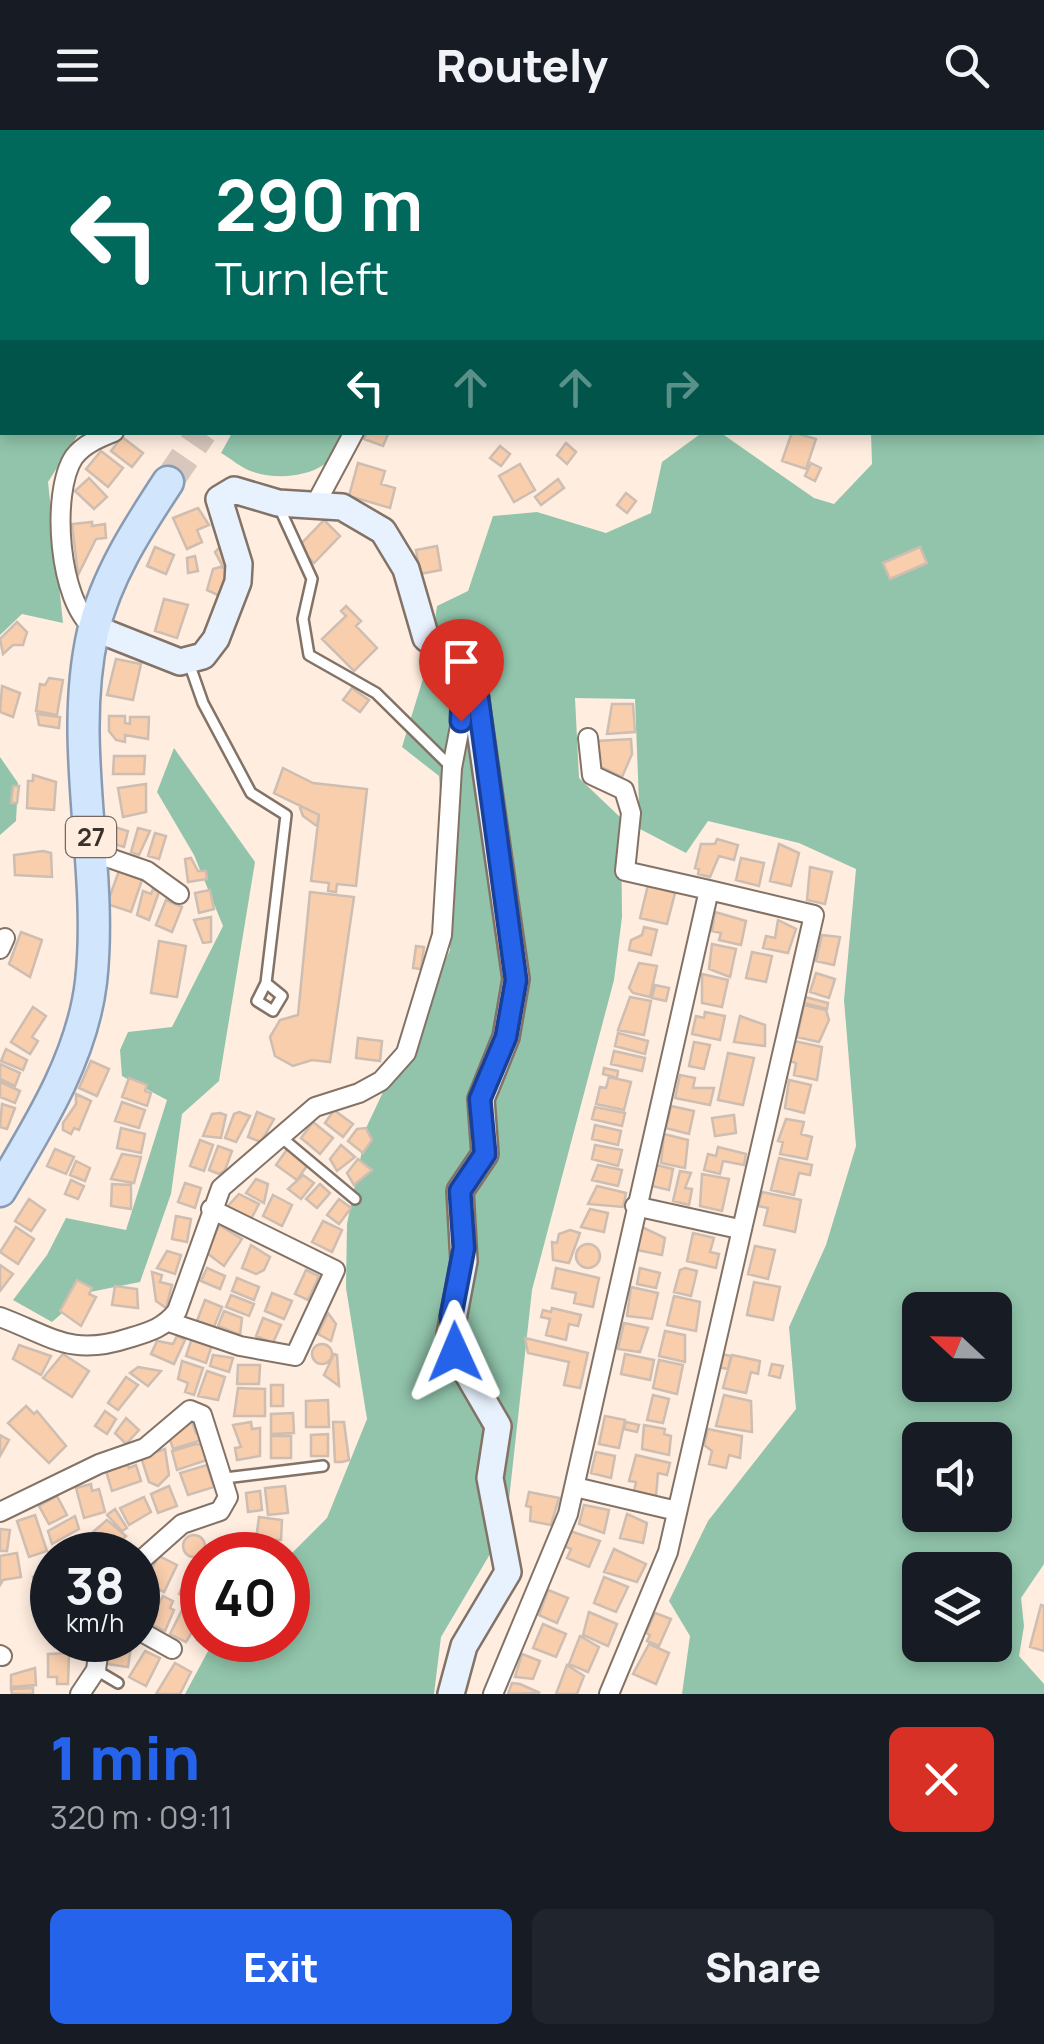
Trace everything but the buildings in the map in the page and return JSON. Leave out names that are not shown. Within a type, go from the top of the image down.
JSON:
[{"type":"main road","name":"27","points":[[0,1191],[64,1075],[80,1029],[90,986],[94,924],[84,703],[94,628],[136,530],[168,482]]},
{"type":"street","points":[[107,435],[76,454],[60,497],[66,575],[79,618],[94,628],[189,662],[203,656],[216,639],[238,582],[239,564],[220,498],[234,490],[278,503],[342,508],[383,531],[406,570],[420,628],[464,664],[477,691],[516,980],[506,1037],[480,1099],[485,1154],[460,1191],[464,1261],[450,1335],[455,1352],[498,1426],[490,1478],[508,1572],[464,1646],[451,1694]]},
{"type":"street","points":[[315,505],[352,435]]},
{"type":"street","points":[[0,1317],[71,1347],[100,1347],[169,1322],[177,1311],[221,1188],[314,1106],[381,1081],[406,1053],[442,935],[452,768],[462,698],[440,648]]},
{"type":"street","points":[[588,738],[592,775],[624,790],[630,813],[625,870],[814,915],[668,1552],[609,1694]]},
{"type":"street","points":[[92,852],[147,870],[179,894]]},
{"type":"street","points":[[494,1694],[575,1487],[709,890]]},
{"type":"street","points":[[635,1206],[739,1230]]},
{"type":"street","points":[[169,1322],[240,1346],[295,1356],[334,1270],[211,1209]]},
{"type":"street","points":[[0,1512],[99,1464],[145,1448],[190,1410],[202,1415],[228,1497],[220,1512],[182,1524],[160,1544]]},
{"type":"street","points":[[575,1487],[676,1511]]},
{"type":"street","points":[[160,1642],[172,1649]]},
{"type":"street","points":[[80,1694],[97,1662]]},
{"type":"lane","points":[[278,503],[312,579],[303,619],[308,655],[376,694],[452,768]]},
{"type":"lane","points":[[189,662],[202,703],[251,793],[286,815],[266,983]]},
{"type":"lane","points":[[282,1138],[355,1199]]},
{"type":"lane","points":[[225,1478],[322,1466]]},
{"type":"lane","points":[[96,1670],[118,1683]]},
{"type":"green space","points":[[0,435],[78,435],[48,482],[63,623],[22,614],[0,635]]},
{"type":"green space","points":[[231,435],[343,435],[332,458],[320,467],[292,476],[248,470],[221,453]]},
{"type":"green space","points":[[699,435],[724,435],[814,498],[834,504],[872,464],[871,435],[1044,435],[1044,1564],[1021,1598],[1024,1626],[1019,1656],[1044,1684],[1044,1694],[682,1694],[690,1636],[669,1601],[708,1521],[796,1409],[789,1327],[826,1245],[856,1146],[844,1000],[856,869],[799,843],[708,821],[686,853],[640,829],[635,699],[575,698],[579,778],[621,818],[622,917],[614,980],[532,1290],[506,1527],[441,1637],[434,1694],[185,1694],[202,1662],[310,1662],[310,1535],[327,1518],[367,1419],[346,1288],[347,1224],[367,1126],[450,950],[439,776],[402,747],[430,656],[437,606],[468,591],[493,516],[537,512],[606,533],[651,513],[662,462]]},
{"type":"green space","points":[[174,748],[255,862],[219,1081],[182,1114],[171,1194],[140,1282],[85,1293],[52,1322],[13,1300],[47,1255],[66,1218],[126,1230],[167,1100],[122,1076],[120,1050],[128,1032],[172,1027],[223,926],[194,855],[157,792]]},
{"type":"green space","points":[[0,757],[18,783],[16,821],[0,835]]},
{"type":"tunnel","points":[[168,482],[200,435]]},
{"type":"route","points":[[455,1352],[450,1335],[451,1316],[464,1261],[457,1205],[466,1179],[480,1166],[485,1154],[480,1099],[506,1037],[516,980],[477,691],[464,664],[440,648],[462,698],[461,721]]}]
